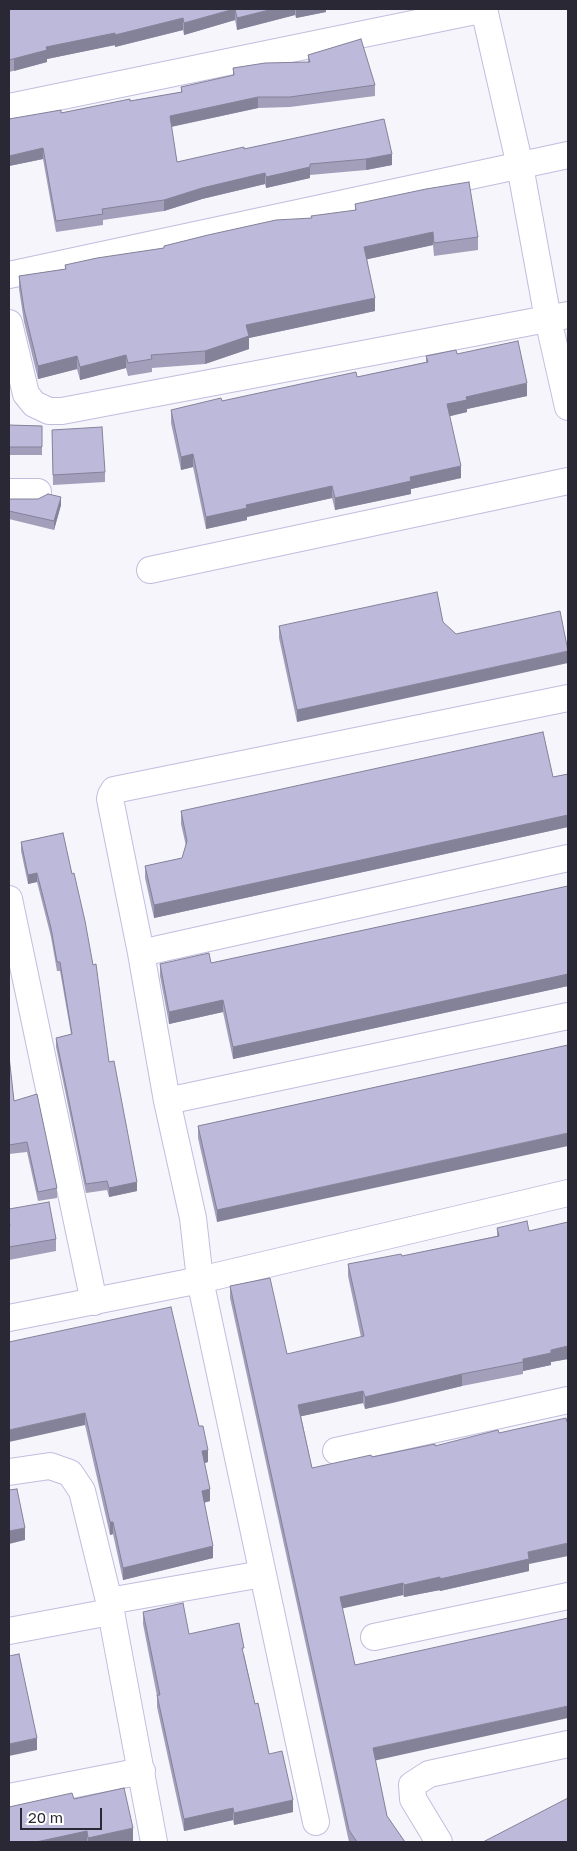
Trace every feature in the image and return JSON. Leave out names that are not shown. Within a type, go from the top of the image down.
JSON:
[{"type":"street","points":[[9,107],[485,9],[520,166],[558,317],[568,407]]},
{"type":"street","points":[[9,275],[568,155]]},
{"type":"street","points":[[9,323],[26,394],[34,404],[49,411],[62,411],[558,317]]},
{"type":"street","points":[[150,570],[568,481]]},
{"type":"street","points":[[9,492],[38,492]]},
{"type":"street","points":[[316,1822],[200,1280],[192,1218],[167,1101],[141,953],[110,799],[114,790],[568,698]]},
{"type":"street","points":[[141,953],[568,858]]},
{"type":"street","points":[[9,899],[94,1302]]},
{"type":"street","points":[[167,1101],[568,1016]]},
{"type":"street","points":[[9,1318],[200,1280],[568,1193]]},
{"type":"street","points":[[336,1451],[568,1400]]},
{"type":"street","points":[[9,1472],[50,1466],[70,1473],[82,1491],[110,1606],[154,1842]]},
{"type":"street","points":[[9,1631],[110,1606],[262,1574]]},
{"type":"street","points":[[374,1637],[568,1596]]},
{"type":"street","points":[[439,1842],[413,1800],[412,1785],[429,1774],[568,1744]]},
{"type":"street","points":[[9,1797],[142,1771]]},
{"type":"building","points":[[9,9],[234,9],[184,23],[183,18],[115,35],[115,33],[46,47],[47,50],[9,60]]},
{"type":"building","points":[[235,9],[273,9],[237,18]]},
{"type":"building","points":[[361,39],[375,85],[290,97],[258,97],[170,116],[177,162],[384,119],[392,154],[366,159],[310,164],[310,167],[266,177],[265,173],[202,188],[164,200],[102,209],[103,214],[56,221],[43,148],[9,156],[9,119],[61,110],[61,113],[130,99],[130,101],[182,92],[181,87],[234,75],[233,68],[265,63],[310,62],[308,55]]},
{"type":"building","points":[[469,182],[478,237],[434,243],[433,232],[364,247],[375,298],[246,325],[249,336],[205,351],[151,355],[152,359],[128,363],[126,355],[80,367],[77,356],[38,366],[24,309],[19,276],[66,269],[65,265],[97,258],[164,248],[164,246],[208,235],[276,220],[312,218],[311,216],[356,210],[355,204]]},
{"type":"building","points":[[518,341],[527,383],[466,397],[467,400],[447,404],[461,466],[410,477],[411,481],[335,498],[332,486],[246,505],[247,508],[206,517],[193,454],[181,457],[171,410],[221,398],[222,401],[356,372],[357,377],[428,362],[426,356],[456,350],[457,354]]},
{"type":"building","points":[[9,425],[42,426],[42,447],[9,447]]},
{"type":"building","points":[[102,427],[105,472],[53,475],[52,430]]},
{"type":"building","points":[[48,494],[61,497],[54,521],[9,511],[9,499],[38,499]]},
{"type":"building","points":[[437,592],[443,622],[456,634],[560,611],[568,651],[297,710],[279,626]]},
{"type":"building","points":[[543,732],[553,777],[568,774],[568,815],[154,905],[145,866],[182,858],[187,841],[181,811]]},
{"type":"building","points":[[63,833],[85,921],[93,965],[96,964],[109,1062],[114,1061],[137,1182],[109,1188],[107,1181],[86,1184],[56,1038],[72,1034],[60,962],[57,962],[51,928],[37,873],[28,875],[21,842]]},
{"type":"building","points":[[568,886],[568,974],[233,1047],[223,1000],[169,1012],[160,964],[209,953],[211,963]]},
{"type":"building","points":[[568,1045],[568,1133],[217,1210],[198,1126]]},
{"type":"building","points":[[9,1056],[14,1101],[37,1094],[57,1188],[38,1192],[27,1142],[9,1145]]},
{"type":"building","points":[[49,1202],[56,1239],[9,1247],[9,1209]]},
{"type":"building","points":[[527,1221],[529,1231],[568,1222],[568,1346],[551,1350],[551,1353],[523,1359],[523,1362],[365,1397],[363,1391],[298,1405],[312,1468],[371,1455],[372,1457],[435,1444],[435,1446],[498,1430],[499,1433],[566,1418],[568,1421],[568,1543],[528,1552],[529,1559],[440,1579],[440,1577],[404,1585],[403,1583],[340,1597],[355,1665],[568,1618],[568,1706],[373,1748],[387,1816],[405,1842],[357,1842],[349,1830],[230,1286],[270,1278],[287,1354],[364,1336],[348,1264],[401,1254],[402,1256],[499,1236],[497,1228]]},
{"type":"building","points":[[171,1307],[199,1426],[203,1426],[208,1450],[202,1451],[210,1489],[202,1491],[213,1546],[123,1568],[113,1522],[110,1522],[85,1413],[9,1430],[9,1342]]},
{"type":"building","points":[[17,1489],[25,1528],[9,1531],[9,1490]]},
{"type":"building","points":[[183,1603],[189,1634],[239,1623],[244,1648],[242,1648],[255,1704],[258,1703],[269,1754],[282,1751],[293,1800],[234,1813],[233,1808],[184,1819],[157,1695],[160,1695],[143,1612]]},
{"type":"building","points":[[19,1654],[37,1738],[9,1744],[9,1656]]},
{"type":"building","points":[[124,1788],[133,1828],[88,1838],[87,1831],[36,1842],[9,1842],[9,1807],[72,1793],[74,1799]]},
{"type":"building","points":[[568,1798],[568,1842],[483,1842]]}]
